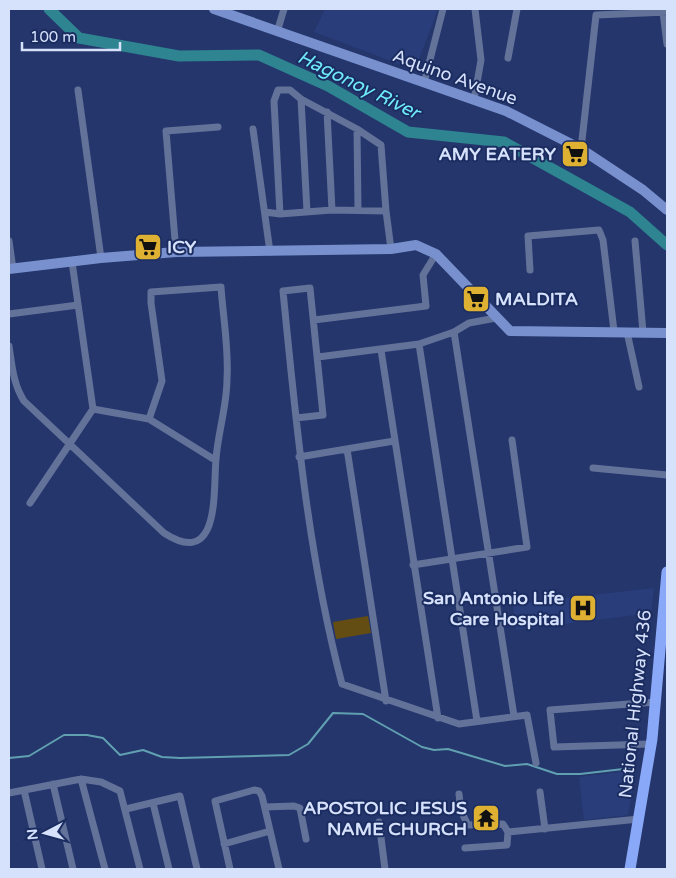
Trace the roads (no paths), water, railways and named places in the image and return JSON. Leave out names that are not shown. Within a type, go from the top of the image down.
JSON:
[{"type":"main road","name":"National Highway 436","points":[[630,869],[651,744],[667,572]]},
{"type":"street","name":"Aquino Avenue","points":[[214,9],[231,11],[424,83],[506,111],[581,149],[643,190],[667,210]]},
{"type":"street","points":[[278,29],[284,9]]},
{"type":"street","points":[[424,83],[443,9]]},
{"type":"street","points":[[474,100],[481,60],[476,9]]},
{"type":"street","points":[[508,58],[517,9]]},
{"type":"street","points":[[581,149],[596,15],[665,12],[667,44]]},
{"type":"street","points":[[78,90],[101,258]]},
{"type":"street","points":[[280,214],[274,101],[278,90],[290,90],[301,99],[357,129],[381,145],[391,249]]},
{"type":"street","points":[[301,99],[307,212]]},
{"type":"street","points":[[327,112],[332,210]]},
{"type":"street","points":[[176,252],[166,131],[218,127]]},
{"type":"street","points":[[253,129],[270,252]]},
{"type":"street","points":[[357,129],[358,210]]},
{"type":"street","points":[[265,212],[280,214],[332,210],[386,211]]},
{"type":"street","points":[[530,270],[528,236],[599,230],[603,240],[614,331]]},
{"type":"street","points":[[9,241],[11,269],[101,258],[176,252],[391,249],[416,245],[436,254],[510,331],[667,333]]},
{"type":"street","points":[[636,241],[643,332]]},
{"type":"street","points":[[314,320],[426,306],[424,275],[436,254]]},
{"type":"street","points":[[30,503],[71,444],[93,408],[72,262]]},
{"type":"street","points":[[9,346],[17,391],[24,401],[164,533],[176,541],[188,544],[198,540],[208,528],[213,517],[216,460],[228,379],[221,287],[151,292],[162,381],[149,419]]},
{"type":"street","points":[[296,418],[324,415],[310,288],[283,291],[299,456],[329,632],[342,684],[386,701],[459,724],[527,715],[536,763]]},
{"type":"street","points":[[9,314],[78,305]]},
{"type":"street","points":[[318,357],[419,344],[454,332],[469,323],[496,318]]},
{"type":"street","points":[[454,332],[514,716]]},
{"type":"street","points":[[627,332],[639,388]]},
{"type":"street","points":[[419,344],[477,721]]},
{"type":"street","points":[[381,350],[438,718]]},
{"type":"street","points":[[93,408],[149,419],[216,460]]},
{"type":"street","points":[[413,565],[527,547],[512,440]]},
{"type":"street","points":[[299,456],[394,441]]},
{"type":"street","points":[[347,449],[386,701]]},
{"type":"street","points":[[593,468],[667,476]]},
{"type":"street","points":[[651,744],[554,746],[550,710],[656,702]]},
{"type":"street","points":[[81,779],[104,869]]},
{"type":"street","points":[[9,793],[81,779],[101,782],[120,791],[140,869]]},
{"type":"street","points":[[52,784],[73,869]]},
{"type":"street","points":[[24,790],[42,869]]},
{"type":"street","points":[[230,869],[215,801],[259,791],[265,807],[279,869]]},
{"type":"street","points":[[540,792],[545,828]]},
{"type":"street","points":[[459,794],[461,811],[468,825],[503,824],[508,832],[507,845],[465,848]]},
{"type":"street","points":[[126,809],[180,796],[197,869]]},
{"type":"street","points":[[153,803],[169,869]]},
{"type":"street","points":[[265,807],[294,806],[300,808],[306,839]]},
{"type":"street","points":[[508,832],[639,819]]},
{"type":"street","points":[[379,822],[385,869]]},
{"type":"street","points":[[224,844],[270,831]]},
{"type":"waterway","name":"Hagonoy River","points":[[49,9],[79,38],[179,56],[259,55],[328,86],[408,132],[504,142],[630,212],[667,245]]},
{"type":"waterway","points":[[9,758],[29,756],[64,735],[87,735],[103,738],[120,755],[143,750],[162,757],[180,758],[289,755],[308,744],[333,713],[363,714],[422,747],[434,750],[448,749],[505,766],[527,764],[557,774],[580,774],[632,768]]},
{"type":"place","name":"AMY EATERY","points":[[575,154]]},
{"type":"place","name":"ICY","points":[[148,247]]},
{"type":"place","name":"MALDITA","points":[[476,299]]},
{"type":"place","name":"San Antonio Life Care Hospital","points":[[583,608]]},
{"type":"place","name":"APOSTOLIC JESUS NAME CHURCH","points":[[486,818]]}]
